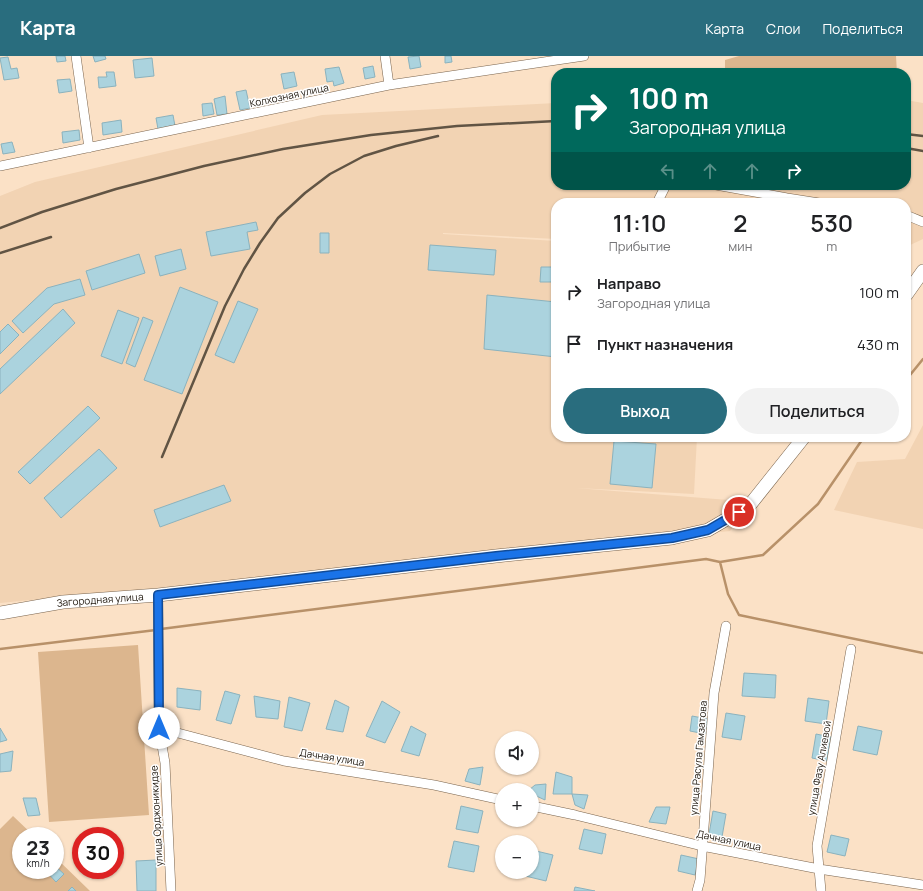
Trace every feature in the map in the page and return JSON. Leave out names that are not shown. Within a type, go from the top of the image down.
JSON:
[{"type":"main road","points":[[911,288],[923,271]]},
{"type":"main road","name":"Загородная улица","points":[[0,613],[62,602],[158,595],[664,538],[708,530],[749,506],[800,442]]},
{"type":"street","points":[[76,56],[89,148]]},
{"type":"street","points":[[385,56],[389,85]]},
{"type":"street","name":"Колхозная улица","points":[[0,166],[389,85],[584,56]]},
{"type":"street","points":[[743,190],[787,198]]},
{"type":"street","points":[[911,217],[923,222]]},
{"type":"street","name":"улица Орджоникидзе","points":[[158,595],[159,728],[165,763],[171,891]]},
{"type":"street","name":"улица Расула Гамзатова","points":[[697,891],[700,880],[714,693],[726,626]]},
{"type":"street","name":"улица Фазу Алиевой","points":[[821,891],[817,846],[851,649]]},
{"type":"street","name":"Дачная улица","points":[[159,728],[284,761],[434,785],[495,798]]},
{"type":"street","name":"Дачная улица","points":[[539,807],[702,846],[819,869],[923,884]]},
{"type":"shaded area","points":[[739,56],[896,56],[897,68],[725,68],[725,60]]},
{"type":"shaded area","points":[[911,101],[923,103],[923,239],[911,245],[911,198],[551,198],[551,239],[443,233],[551,241],[551,442],[697,442],[694,494],[576,488],[754,502],[730,531],[0,603],[0,196],[35,182],[322,115],[551,103],[551,190],[911,190]]},
{"type":"shaded area","points":[[923,425],[923,529],[834,510],[857,462],[905,459]]},
{"type":"shaded area","points":[[138,645],[149,815],[49,822],[38,652]]},
{"type":"shaded area","points":[[13,816],[25,827],[12,827],[12,879],[64,879],[64,866],[72,874],[72,879],[78,879],[90,891],[0,891],[0,829]]},
{"type":"building","points":[[56,56],[65,56],[66,61],[57,62]]},
{"type":"building","points":[[93,56],[105,56],[106,59],[95,62]]},
{"type":"building","points":[[419,56],[421,67],[410,69],[408,57]]},
{"type":"building","points":[[445,56],[451,56],[452,62],[445,63]]},
{"type":"building","points":[[8,57],[11,69],[17,68],[19,78],[4,80],[0,58]]},
{"type":"building","points":[[152,58],[154,76],[135,78],[133,60]]},
{"type":"building","points":[[373,66],[375,77],[365,79],[363,68]]},
{"type":"building","points":[[339,67],[344,83],[334,86],[333,81],[327,82],[325,69]]},
{"type":"building","points":[[106,72],[114,72],[116,86],[99,88],[98,77],[107,77]]},
{"type":"building","points":[[294,72],[297,86],[284,89],[281,74]]},
{"type":"building","points":[[70,79],[72,91],[59,93],[57,80]]},
{"type":"building","points":[[246,90],[250,108],[240,110],[236,92]]},
{"type":"building","points":[[225,96],[227,114],[217,115],[214,99]]},
{"type":"building","points":[[212,103],[214,114],[203,116],[202,104]]},
{"type":"building","points":[[173,115],[175,126],[158,129],[156,118]]},
{"type":"building","points":[[121,120],[122,132],[103,135],[102,123]]},
{"type":"building","points":[[79,130],[80,140],[63,143],[62,132]]},
{"type":"building","points":[[12,142],[15,152],[3,154],[1,144]]},
{"type":"building","points":[[256,222],[258,230],[247,232],[250,249],[211,256],[206,232]]},
{"type":"building","points":[[320,233],[329,233],[329,253],[320,253]]},
{"type":"building","points":[[430,245],[496,250],[494,275],[428,270]]},
{"type":"building","points":[[181,249],[186,269],[160,276],[155,256]]},
{"type":"building","points":[[139,254],[145,273],[92,290],[86,271]]},
{"type":"building","points":[[541,267],[551,267],[551,282],[540,282]]},
{"type":"building","points":[[80,279],[85,295],[54,304],[23,333],[12,321],[47,288]]},
{"type":"building","points":[[180,287],[218,302],[182,394],[144,380]]},
{"type":"building","points":[[487,295],[551,301],[551,356],[484,349]]},
{"type":"building","points":[[238,301],[258,309],[234,363],[215,355]]},
{"type":"building","points":[[63,309],[75,323],[0,394],[0,369]]},
{"type":"building","points":[[118,310],[139,318],[122,364],[101,356]]},
{"type":"building","points":[[143,317],[153,321],[135,367],[126,363]]},
{"type":"building","points":[[8,324],[19,335],[0,354],[0,332]]},
{"type":"building","points":[[88,406],[100,418],[30,484],[18,472]]},
{"type":"building","points":[[614,442],[656,444],[652,488],[610,484]]},
{"type":"building","points":[[99,449],[117,468],[61,518],[44,498]]},
{"type":"building","points":[[224,485],[231,501],[160,527],[154,510]]},
{"type":"building","points":[[744,673],[776,675],[775,698],[742,696]]},
{"type":"building","points":[[177,688],[201,691],[200,710],[177,707]]},
{"type":"building","points":[[225,691],[240,695],[231,724],[216,720]]},
{"type":"building","points":[[254,696],[280,701],[278,719],[256,717]]},
{"type":"building","points":[[289,697],[310,703],[302,731],[284,727]]},
{"type":"building","points":[[808,698],[829,701],[826,724],[805,721]]},
{"type":"building","points":[[335,700],[349,707],[343,732],[326,729]]},
{"type":"building","points":[[382,701],[400,712],[385,743],[366,736]]},
{"type":"building","points":[[726,713],[745,716],[741,740],[722,737]]},
{"type":"building","points":[[692,716],[708,719],[705,734],[690,731]]},
{"type":"building","points":[[411,726],[426,734],[419,756],[401,751]]},
{"type":"building","points":[[858,726],[882,731],[877,755],[853,750]]},
{"type":"building","points":[[0,728],[7,740],[0,742]]},
{"type":"building","points":[[816,734],[831,737],[827,761],[812,758]]},
{"type":"building","points":[[13,751],[11,771],[0,772],[0,754]]},
{"type":"building","points":[[483,767],[480,785],[465,781],[469,769]]},
{"type":"building","points":[[556,772],[572,777],[572,794],[553,794]]},
{"type":"building","points":[[546,784],[545,800],[539,797],[539,785]]},
{"type":"building","points":[[572,794],[588,795],[584,809],[575,805]]},
{"type":"building","points":[[23,798],[36,798],[40,815],[28,816]]},
{"type":"building","points":[[461,806],[483,811],[478,833],[456,829]]},
{"type":"building","points":[[656,807],[670,807],[666,824],[649,822]]},
{"type":"building","points":[[713,811],[726,814],[722,837],[709,834]]},
{"type":"building","points":[[584,829],[606,834],[602,854],[579,849]]},
{"type":"building","points":[[831,835],[849,839],[845,856],[827,852]]},
{"type":"building","points":[[454,841],[479,846],[474,872],[448,867]]},
{"type":"building","points":[[539,852],[553,855],[546,881],[538,879],[539,879]]},
{"type":"building","points":[[681,855],[699,859],[695,875],[678,871]]},
{"type":"building","points":[[156,860],[156,891],[137,891],[136,861]]},
{"type":"building","points":[[72,887],[76,891],[68,891]]},
{"type":"building","points":[[575,887],[595,891],[574,891]]},
{"type":"waterway","points":[[911,374],[923,359]]},
{"type":"waterway","points":[[161,629],[706,559],[720,562],[763,555],[818,504],[861,442]]},
{"type":"waterway","points":[[720,562],[728,594],[739,615],[923,653]]},
{"type":"waterway","points":[[0,649],[156,630]]},
{"type":"railway","points":[[0,228],[42,212],[116,189],[204,166],[283,149],[371,135],[457,126],[551,121]]},
{"type":"railway","points":[[911,135],[923,136]]},
{"type":"railway","points":[[162,457],[225,306],[244,269],[278,218],[305,193],[330,174],[364,156],[396,146],[438,136]]},
{"type":"railway","points":[[911,149],[923,151]]},
{"type":"railway","points":[[0,253],[51,237]]},
{"type":"route","points":[[159,728],[158,595],[496,556],[672,538],[708,530],[739,512]]}]
